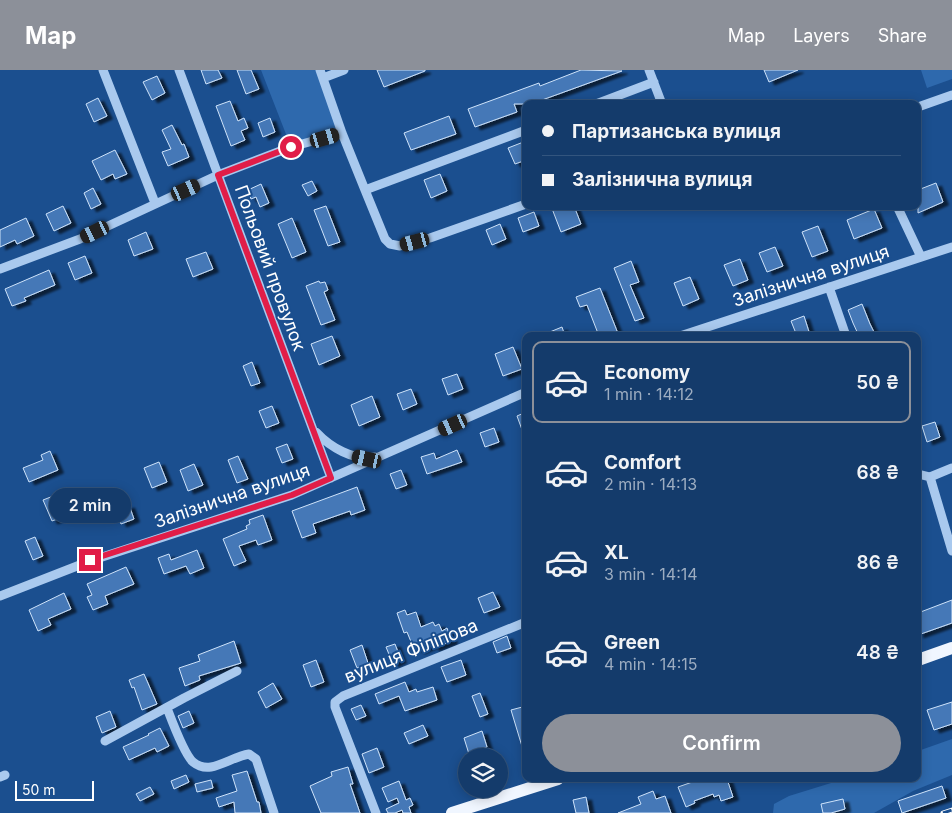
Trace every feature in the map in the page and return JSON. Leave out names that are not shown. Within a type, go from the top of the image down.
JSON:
[{"type":"main road","points":[[921,659],[952,648]]},
{"type":"main road","points":[[452,813],[549,782]]},
{"type":"street","points":[[103,70],[155,204]]},
{"type":"street","name":"Польовий провулок","points":[[179,70],[331,478]]},
{"type":"street","points":[[344,70],[322,74],[342,133],[384,239],[390,244],[400,246],[430,238],[522,205]]},
{"type":"street","points":[[649,70],[661,100]]},
{"type":"street","points":[[607,100],[654,82]]},
{"type":"street","points":[[921,106],[952,95]]},
{"type":"street","points":[[365,190],[522,131]]},
{"type":"street","points":[[0,269],[80,239],[218,175],[291,147],[342,133]]},
{"type":"street","points":[[899,210],[921,257]]},
{"type":"street","name":"Залізнична вулиця","points":[[692,332],[952,247]]},
{"type":"street","points":[[828,287],[845,332]]},
{"type":"street","name":"Залізнична вулиця","points":[[0,596],[90,560],[292,495],[522,394]]},
{"type":"street","points":[[314,430],[326,442],[354,456],[367,459],[384,456]]},
{"type":"street","points":[[921,475],[930,477],[952,468]]},
{"type":"street","points":[[930,477],[952,551]]},
{"type":"street","name":"вулиця Філіпова","points":[[376,813],[335,707],[336,702],[343,696],[522,624]]},
{"type":"street","points":[[105,741],[237,671]]},
{"type":"street","points":[[167,708],[184,748],[192,761],[200,766],[212,767],[249,754],[256,760],[274,813]]},
{"type":"shaded area","points":[[261,70],[320,70],[342,133],[291,147]]},
{"type":"shaded area","points":[[921,70],[952,70],[952,79],[927,88]]},
{"type":"shaded area","points":[[952,739],[952,775],[913,791],[874,813],[773,813],[774,804],[789,796],[834,782],[921,782],[921,750]]},
{"type":"building","points":[[201,70],[218,70],[222,78],[206,84]]},
{"type":"building","points":[[237,70],[251,70],[259,89],[246,94]]},
{"type":"building","points":[[377,70],[425,70],[425,71],[384,87]]},
{"type":"building","points":[[581,70],[622,71],[542,100],[522,100],[522,104],[514,104],[517,112],[475,127],[468,109],[539,83],[540,86]]},
{"type":"building","points":[[764,70],[798,70],[769,82]]},
{"type":"building","points":[[157,76],[165,93],[152,100],[143,82]]},
{"type":"building","points":[[98,98],[107,116],[94,122],[86,104]]},
{"type":"building","points":[[230,101],[238,121],[244,118],[248,128],[241,131],[245,140],[231,146],[216,106]]},
{"type":"building","points":[[449,116],[456,134],[411,150],[404,133]]},
{"type":"building","points":[[270,118],[275,132],[263,137],[258,123]]},
{"type":"building","points":[[172,125],[182,145],[184,144],[189,157],[168,166],[162,152],[171,149],[162,130]]},
{"type":"building","points":[[522,143],[522,161],[515,164],[508,148]]},
{"type":"building","points":[[115,150],[127,174],[115,179],[113,174],[101,180],[92,161]]},
{"type":"building","points":[[440,174],[447,191],[431,198],[424,180]]},
{"type":"building","points":[[312,181],[317,191],[308,196],[302,185]]},
{"type":"building","points":[[936,183],[943,202],[918,213],[918,210],[921,210],[921,189]]},
{"type":"building","points":[[261,184],[269,203],[260,207],[256,197],[251,199],[248,190]]},
{"type":"building","points":[[93,188],[101,204],[91,209],[84,193]]},
{"type":"building","points":[[63,206],[71,223],[54,231],[46,214]]},
{"type":"building","points":[[326,206],[340,242],[328,246],[314,210]]},
{"type":"building","points":[[553,210],[576,210],[581,224],[561,232]]},
{"type":"building","points":[[874,210],[882,228],[854,239],[847,220]]},
{"type":"building","points":[[534,212],[539,226],[523,232],[518,218]]},
{"type":"building","points":[[26,218],[34,236],[17,244],[15,240],[0,247],[0,230]]},
{"type":"building","points":[[292,218],[306,252],[292,258],[278,224]]},
{"type":"building","points":[[500,224],[506,239],[492,245],[486,230]]},
{"type":"building","points":[[818,226],[828,251],[812,257],[802,232]]},
{"type":"building","points":[[146,232],[153,249],[134,256],[128,240]]},
{"type":"building","points":[[775,247],[783,266],[767,272],[759,253]]},
{"type":"building","points":[[206,252],[213,269],[193,277],[186,259]]},
{"type":"building","points":[[85,256],[92,273],[75,280],[68,263]]},
{"type":"building","points":[[740,259],[748,280],[733,286],[724,265]]},
{"type":"building","points":[[631,261],[639,282],[630,285],[644,318],[635,321],[614,268]]},
{"type":"building","points":[[49,270],[55,285],[24,298],[26,301],[12,306],[5,289]]},
{"type":"building","points":[[690,277],[699,299],[683,306],[674,283]]},
{"type":"building","points":[[319,281],[320,283],[325,282],[328,290],[324,292],[335,320],[321,325],[306,286]]},
{"type":"building","points":[[600,288],[617,331],[597,332],[587,305],[580,307],[576,297]]},
{"type":"building","points":[[862,304],[874,332],[857,332],[848,310]]},
{"type":"building","points":[[804,316],[809,332],[795,332],[791,321]]},
{"type":"building","points":[[562,327],[564,332],[550,332]]},
{"type":"building","points":[[332,336],[340,356],[319,365],[311,344]]},
{"type":"building","points":[[513,347],[522,369],[503,376],[495,354]]},
{"type":"building","points":[[252,362],[260,383],[251,386],[243,366]]},
{"type":"building","points":[[457,374],[463,389],[448,395],[442,379]]},
{"type":"building","points":[[411,389],[417,404],[403,410],[397,394]]},
{"type":"building","points":[[372,396],[380,417],[359,426],[351,405]]},
{"type":"building","points":[[272,406],[279,423],[266,428],[259,411]]},
{"type":"building","points":[[522,414],[522,430],[517,416]]},
{"type":"building","points":[[935,422],[940,437],[927,442],[922,426]]},
{"type":"building","points":[[494,428],[499,442],[485,447],[480,433]]},
{"type":"building","points":[[287,444],[293,459],[282,463],[276,448]]},
{"type":"building","points":[[457,450],[462,462],[427,474],[421,457],[434,453],[436,459]]},
{"type":"building","points":[[50,451],[58,470],[29,482],[23,468],[43,460],[41,455]]},
{"type":"building","points":[[238,456],[248,479],[237,483],[228,460]]},
{"type":"building","points":[[159,462],[167,482],[152,488],[144,468]]},
{"type":"building","points":[[194,464],[203,485],[188,491],[180,470]]},
{"type":"building","points":[[401,470],[407,485],[396,489],[390,474]]},
{"type":"building","points":[[357,487],[365,510],[351,515],[350,511],[313,524],[316,533],[302,538],[292,511]]},
{"type":"building","points":[[61,493],[65,503],[68,501],[72,513],[52,521],[43,500]]},
{"type":"building","points":[[102,501],[107,513],[95,518],[90,506]]},
{"type":"building","points":[[129,505],[134,519],[121,524],[116,510]]},
{"type":"building","points":[[263,515],[272,540],[258,545],[256,540],[239,546],[246,561],[234,566],[223,539],[247,529],[246,526],[250,524],[249,520]]},
{"type":"building","points":[[35,537],[43,556],[33,560],[25,541]]},
{"type":"building","points":[[197,550],[204,568],[190,574],[186,566],[164,574],[158,558],[169,554],[171,560]]},
{"type":"building","points":[[126,567],[134,584],[105,596],[108,604],[93,610],[87,597],[92,595],[87,584]]},
{"type":"building","points":[[493,592],[500,607],[484,613],[478,598]]},
{"type":"building","points":[[64,593],[71,609],[48,619],[51,625],[38,631],[29,610]]},
{"type":"building","points":[[952,600],[952,623],[921,634],[921,612]]},
{"type":"building","points":[[405,610],[407,615],[416,612],[421,627],[433,622],[435,626],[439,624],[442,631],[447,628],[452,641],[434,648],[433,645],[419,651],[418,648],[414,649],[407,632],[404,633],[397,613]]},
{"type":"building","points":[[507,636],[511,648],[497,653],[493,642]]},
{"type":"building","points":[[234,641],[241,663],[199,676],[200,680],[185,686],[179,668],[200,661],[198,655]]},
{"type":"building","points":[[395,644],[401,660],[393,664],[386,647]]},
{"type":"building","points":[[362,645],[368,663],[357,668],[350,650]]},
{"type":"building","points":[[316,660],[324,682],[311,687],[303,665]]},
{"type":"building","points":[[461,660],[466,675],[447,682],[441,667]]},
{"type":"building","points":[[144,674],[157,704],[142,710],[134,687],[132,688],[129,680]]},
{"type":"building","points":[[405,682],[409,692],[416,689],[417,692],[433,687],[437,700],[405,711],[399,696],[379,704],[375,694]]},
{"type":"building","points":[[273,683],[282,699],[266,708],[258,692]]},
{"type":"building","points":[[480,693],[488,714],[480,717],[472,696]]},
{"type":"building","points":[[952,702],[952,724],[934,730],[927,710]]},
{"type":"building","points":[[361,705],[366,716],[356,720],[351,709]]},
{"type":"building","points":[[522,707],[522,746],[511,710]]},
{"type":"building","points":[[110,711],[116,727],[102,733],[96,717]]},
{"type":"building","points":[[189,711],[194,723],[183,728],[178,716]]},
{"type":"building","points":[[423,725],[428,736],[409,744],[404,733]]},
{"type":"building","points":[[160,728],[169,746],[157,752],[155,748],[129,760],[123,747]]},
{"type":"building","points":[[482,731],[487,747],[467,748],[464,738]]},
{"type":"building","points":[[377,748],[384,767],[369,773],[362,754]]},
{"type":"building","points":[[348,767],[353,784],[350,784],[360,813],[321,813],[310,786],[332,776],[331,772]]},
{"type":"building","points":[[247,771],[257,802],[259,802],[261,813],[235,813],[234,802],[219,807],[216,798],[237,791],[232,775]]},
{"type":"building","points":[[186,775],[189,782],[174,789],[171,781]]},
{"type":"building","points":[[211,780],[213,788],[197,792],[195,784]]},
{"type":"building","points":[[399,781],[406,800],[410,798],[413,805],[409,807],[411,813],[403,813],[402,810],[388,813],[386,809],[399,803],[397,798],[388,802],[382,788]]},
{"type":"building","points":[[692,782],[728,782],[733,797],[721,801],[719,795],[714,797],[713,794],[694,801],[695,803],[686,807],[678,787]]},
{"type":"building","points":[[942,786],[946,798],[902,813],[898,801]]},
{"type":"building","points":[[150,787],[154,794],[140,801],[136,794]]},
{"type":"building","points":[[653,791],[656,799],[665,796],[671,813],[618,813],[641,804],[638,797]]},
{"type":"building","points":[[586,797],[589,813],[576,813],[573,800]]},
{"type":"building","points":[[843,799],[845,809],[823,813],[821,804]]},
{"type":"railway","points":[[943,813],[952,810]]},
{"type":"route","points":[[90,560],[292,495],[331,478],[218,175],[291,147]]}]
